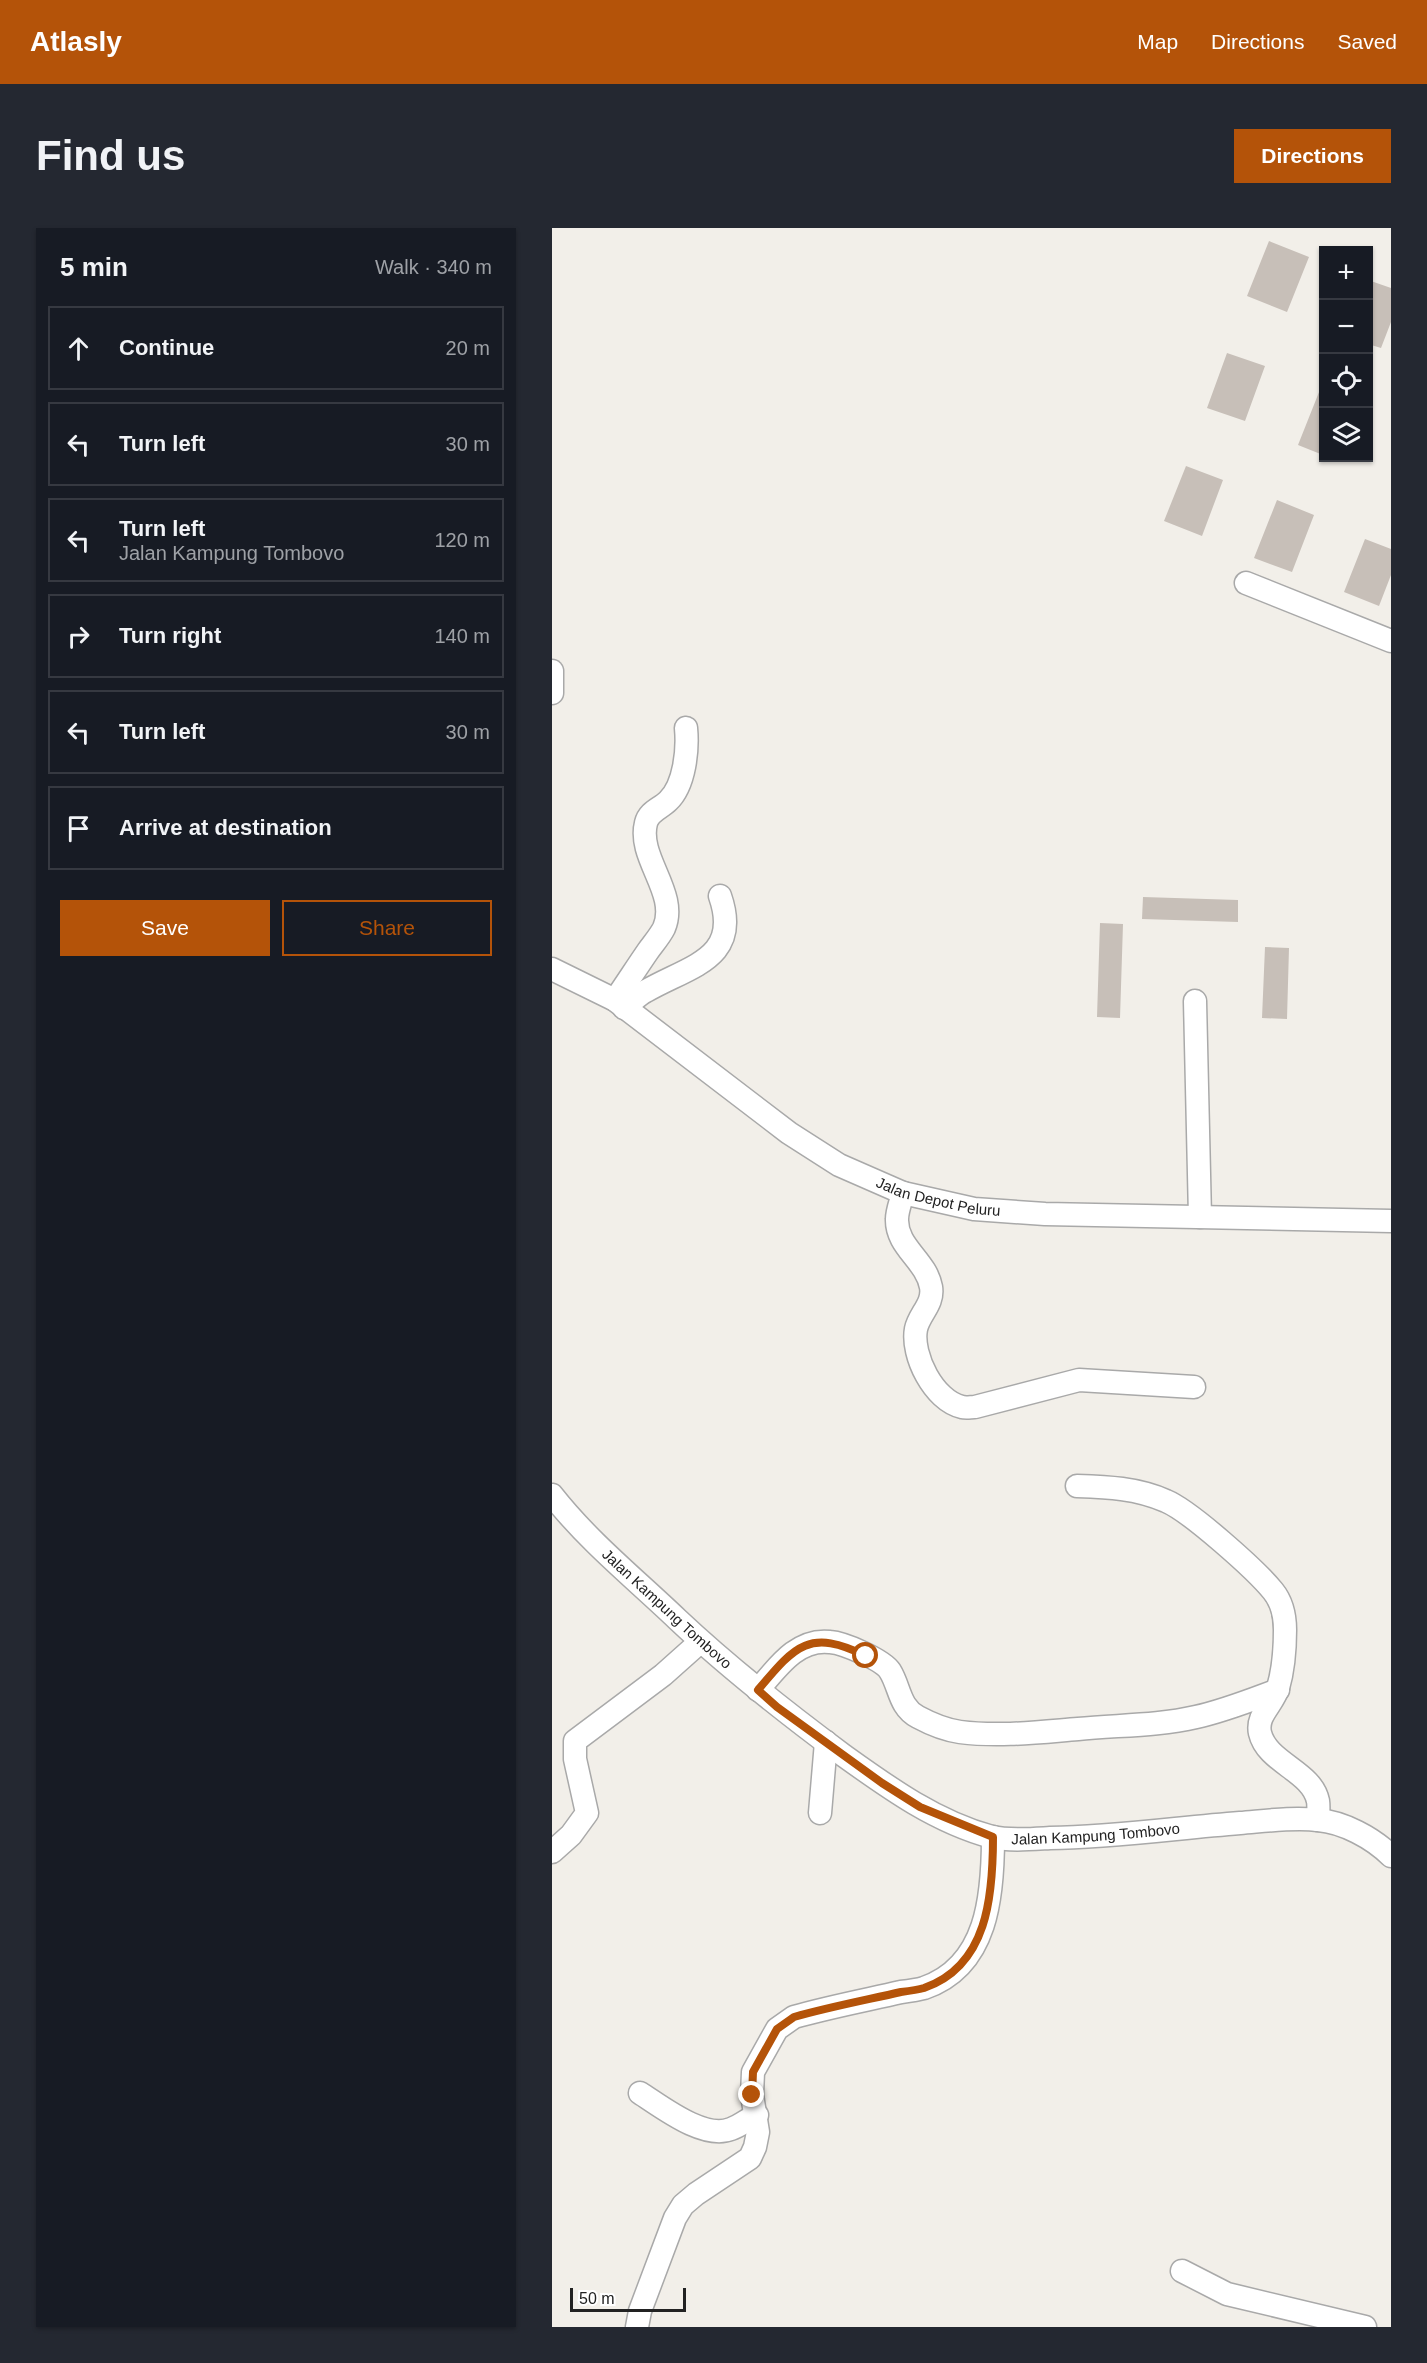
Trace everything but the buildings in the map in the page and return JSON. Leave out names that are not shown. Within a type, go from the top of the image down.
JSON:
[{"type":"street","points":[[1246,583],[1391,641]]},
{"type":"street","points":[[620,1004],[664,928],[667,903],[652,864],[645,828],[650,813],[669,801],[674,794],[685,765],[686,728]]},
{"type":"street","points":[[620,1004],[677,977],[713,952],[725,933],[726,919],[720,896]]},
{"type":"street","name":"Jalan Depot Peluru","points":[[552,969],[620,1004],[789,1134],[839,1165],[903,1193],[974,1209],[1045,1214],[1391,1221]]},
{"type":"street","points":[[1195,1001],[1200,1217]]},
{"type":"street","points":[[903,1193],[896,1218],[897,1232],[927,1272],[932,1293],[916,1328],[915,1344],[919,1360],[932,1383],[945,1398],[961,1407],[975,1407],[1079,1380],[1194,1387]]},
{"type":"street","points":[[1077,1486],[1118,1488],[1167,1501],[1196,1521],[1273,1591],[1283,1610],[1285,1622],[1278,1690],[1259,1724],[1261,1738],[1268,1748],[1313,1789],[1318,1801],[1318,1820]]},
{"type":"street","name":"Jalan Kampung Tombovo","points":[[552,1496],[606,1555],[700,1642],[777,1707],[882,1783],[920,1807],[993,1837],[1024,1839],[1111,1836],[1206,1826],[1318,1820],[1344,1827],[1367,1837],[1391,1856]]},
{"type":"street","points":[[552,1852],[571,1835],[588,1812],[575,1759],[575,1741],[663,1675],[700,1642]]},
{"type":"street","points":[[758,1690],[793,1652],[816,1642],[831,1642],[883,1664],[890,1671],[899,1695],[914,1715],[958,1731],[1023,1732],[1154,1724],[1220,1711],[1278,1690]]},
{"type":"street","points":[[820,1813],[826,1742]]},
{"type":"street","points":[[636,2327],[639,2312],[675,2218],[683,2205],[750,2158],[758,2132],[752,2095],[753,2072],[777,2029],[794,2017],[924,1988],[949,1976],[971,1952],[982,1932],[992,1888],[993,1837]]},
{"type":"street","points":[[640,2093],[700,2128],[715,2131],[731,2130],[757,2115]]},
{"type":"street","points":[[1182,2271],[1227,2294],[1365,2327]]},
{"type":"route","points":[[752,2095],[753,2072],[777,2029],[794,2017],[924,1988],[949,1976],[971,1952],[982,1932],[988,1910],[992,1888],[993,1837],[954,1823],[920,1807],[882,1783],[777,1707],[758,1690],[793,1652],[816,1642],[831,1642],[866,1656]]}]
